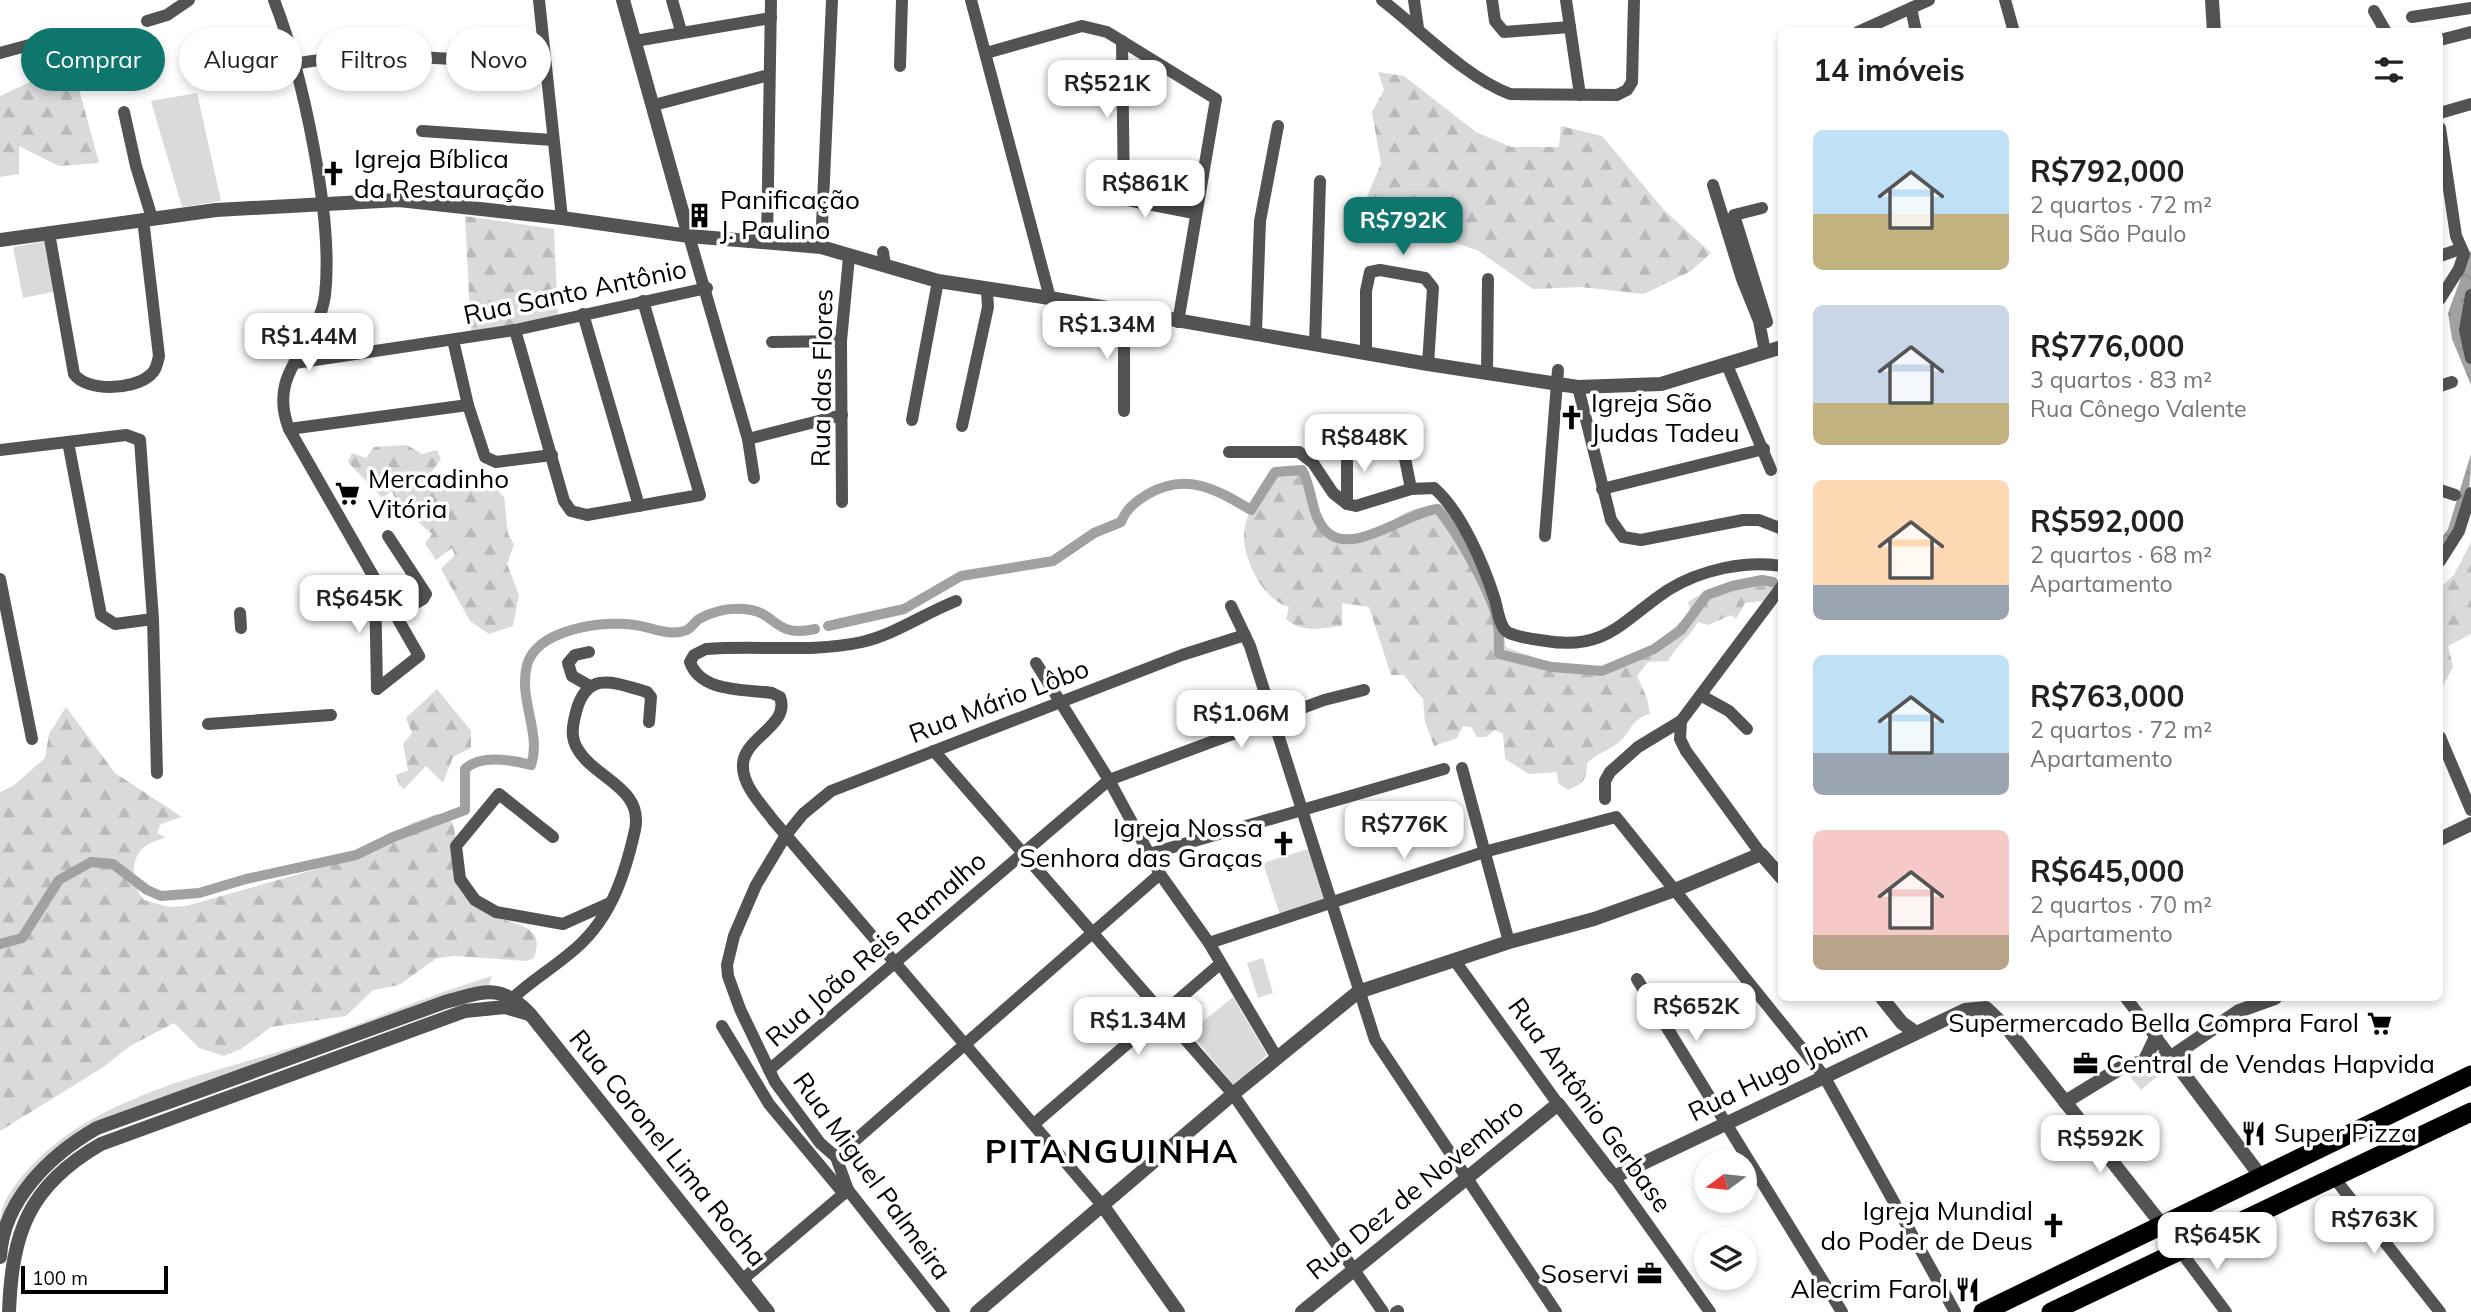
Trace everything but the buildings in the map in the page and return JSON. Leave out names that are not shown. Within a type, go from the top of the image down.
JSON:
[{"type":"highway","points":[[1983,1312],[2471,1075]]},
{"type":"highway","points":[[2051,1312],[2471,1112]]},
{"type":"street","points":[[147,21],[167,15],[189,0]]},
{"type":"street","points":[[274,0],[282,28]]},
{"type":"street","points":[[539,0],[542,28]]},
{"type":"street","points":[[623,0],[689,236],[707,288],[748,439],[754,478]]},
{"type":"street","points":[[673,0],[681,31]]},
{"type":"street","points":[[767,242],[771,0]]},
{"type":"street","points":[[821,247],[832,0]]},
{"type":"street","points":[[900,66],[902,0]]},
{"type":"street","points":[[971,0],[1050,298]]},
{"type":"street","points":[[1382,0],[1478,78],[1496,89],[1510,94],[1580,95],[1623,93],[1632,82],[1634,0]]},
{"type":"street","points":[[1414,0],[1418,28]]},
{"type":"street","points":[[1492,0],[1499,28],[1513,32],[1570,27]]},
{"type":"street","points":[[1566,0],[1580,95]]},
{"type":"street","points":[[1867,28],[1929,0]]},
{"type":"street","points":[[2005,0],[2013,28]]},
{"type":"street","points":[[2213,0],[2214,28]]},
{"type":"street","points":[[1911,8],[1915,28]]},
{"type":"street","points":[[2412,17],[2470,10]]},
{"type":"street","points":[[2374,11],[2384,28]]},
{"type":"street","points":[[635,41],[681,31],[771,18]]},
{"type":"street","points":[[986,53],[1083,26],[1107,32],[1216,99],[1194,213],[1178,322]]},
{"type":"street","points":[[2443,39],[2471,32]]},
{"type":"street","points":[[1122,41],[1124,199]]},
{"type":"street","points":[[0,53],[21,47]]},
{"type":"street","points":[[302,62],[320,59],[393,57],[446,60]]},
{"type":"street","points":[[654,105],[769,75]]},
{"type":"street","points":[[299,91],[322,202],[324,298],[316,324],[295,363],[279,384],[281,400],[289,429],[419,658],[377,689],[375,581]]},
{"type":"street","points":[[548,91],[562,218]]},
{"type":"street","points":[[2443,112],[2471,104]]},
{"type":"street","points":[[49,233],[74,374],[79,381],[98,386],[143,380],[152,375],[157,366],[157,344],[148,218],[124,112]]},
{"type":"street","points":[[1256,332],[1260,221],[1279,126]]},
{"type":"street","points":[[422,131],[553,140]]},
{"type":"street","points":[[2443,172],[2445,201],[2462,252],[2459,269],[2443,294]]},
{"type":"street","points":[[1315,344],[1320,181]]},
{"type":"street","points":[[1713,185],[1742,279],[1763,332],[1774,349]]},
{"type":"street","points":[[1102,195],[1194,213]]},
{"type":"street","points":[[0,240],[148,218],[322,202],[399,200],[562,218],[689,236],[821,247],[849,257],[884,259],[938,281],[987,291],[1050,298],[1487,373],[1557,377],[1578,387],[1661,384],[1774,349]]},
{"type":"street","points":[[1762,208],[1734,215],[1774,349]]},
{"type":"street","points":[[2443,255],[2462,252]]},
{"type":"street","name":"Rua das Flores","points":[[842,502],[841,341],[849,257]]},
{"type":"street","points":[[1366,352],[1366,290],[1370,272],[1380,270],[1425,278],[1433,288],[1428,364]]},
{"type":"street","points":[[1487,373],[1488,279]]},
{"type":"street","points":[[912,420],[938,281]]},
{"type":"street","name":"Rua Santo Antônio","points":[[295,363],[515,330],[707,288]]},
{"type":"street","points":[[962,426],[988,307],[987,291]]},
{"type":"street","points":[[2471,295],[2465,330],[2471,358]]},
{"type":"street","points":[[515,330],[566,507],[580,516],[700,495],[643,301]]},
{"type":"street","points":[[1124,312],[1124,411]]},
{"type":"street","points":[[583,314],[639,506]]},
{"type":"street","name":"Rua Santo Antônio","points":[[453,340],[468,405],[485,457],[496,462],[552,455]]},
{"type":"street","points":[[772,342],[841,341]]},
{"type":"street","points":[[1727,365],[1771,470]]},
{"type":"street","points":[[1545,536],[1557,377]]},
{"type":"street","points":[[1578,387],[1602,489],[1615,529],[1633,540],[1743,520],[1759,520],[1778,527]]},
{"type":"street","points":[[289,429],[468,405]]},
{"type":"street","points":[[748,439],[842,415]]},
{"type":"street","points":[[1401,433],[1411,489]]},
{"type":"street","points":[[0,450],[126,435],[135,436],[142,445],[153,620],[158,773]]},
{"type":"street","points":[[68,442],[101,615],[106,621],[115,624],[153,620]]},
{"type":"street","points":[[1347,445],[1347,504]]},
{"type":"street","points":[[1602,489],[1764,449]]},
{"type":"street","points":[[1228,452],[1299,452],[1313,463],[1333,493],[1347,504],[1366,504],[1411,489],[1434,488],[1453,507],[1490,586],[1502,625],[1506,631],[1524,638],[1566,645],[1599,639],[1667,591],[1697,576],[1739,566],[1778,566]]},
{"type":"street","points":[[2443,556],[2459,531],[2471,497]]},
{"type":"street","points":[[327,518],[341,517]]},
{"type":"street","points":[[388,536],[425,590],[423,599],[395,615]]},
{"type":"street","points":[[0,579],[32,739]]},
{"type":"street","points":[[1605,799],[1605,781],[1610,772],[1639,747],[1681,721],[1778,592]]},
{"type":"street","points":[[956,601],[900,628],[862,642],[799,648],[706,649],[691,658],[694,671],[711,683],[772,692],[780,697],[782,706],[779,716],[747,751],[742,768],[751,791],[1103,1206],[1178,1312]]},
{"type":"street","points":[[1231,606],[1245,635],[1375,1040],[1556,1312]]},
{"type":"street","points":[[240,613],[241,628]]},
{"type":"street","name":"Rua Mário Lôbo","points":[[786,835],[803,814],[831,791],[1182,655],[1245,635]]},
{"type":"street","points":[[588,685],[572,676],[568,663],[575,655],[589,652]]},
{"type":"street","points":[[1036,663],[1109,780],[1160,874],[1209,943],[1277,1058]]},
{"type":"street","points":[[9,1312],[13,1252],[21,1226],[59,1175],[89,1151],[113,1139],[445,1018],[509,1002],[586,941],[614,901],[636,817],[628,796],[576,747],[573,725],[580,697],[588,685],[598,682],[647,692],[651,697],[649,722]]},
{"type":"street","points":[[1109,780],[1324,700],[1364,690]]},
{"type":"street","points":[[1702,695],[1729,710],[1747,729]]},
{"type":"street","points":[[208,724],[331,715]]},
{"type":"street","points":[[1681,721],[1680,739],[1686,751],[1778,873]]},
{"type":"street","points":[[2443,744],[2471,810]]},
{"type":"street","points":[[934,751],[1233,1094],[1354,1269],[1380,1296],[1383,1312]]},
{"type":"street","points":[[1462,768],[1509,942]]},
{"type":"street","points":[[1149,854],[1444,769]]},
{"type":"street","name":"Rua João Reis Ramalho","points":[[769,1070],[1109,780]]},
{"type":"street","points":[[553,837],[499,794],[456,846],[460,879],[482,905],[517,918],[554,925],[582,918],[614,901]]},
{"type":"street","points":[[1209,943],[1484,852],[1610,817],[1622,821],[1824,1076],[1955,1312]]},
{"type":"street","points":[[2443,838],[2471,824]]},
{"type":"street","name":"Rua Miguel Palmeira","points":[[786,835],[756,885],[734,936],[727,965],[740,1009],[769,1070],[820,1143],[836,1157],[846,1192]]},
{"type":"street","points":[[977,1312],[1233,1094],[1358,992],[1509,942],[1594,919],[1675,890],[1761,854]]},
{"type":"street","points":[[836,1157],[964,1042],[1160,874]]},
{"type":"street","name":"Rua Antônio Gerbase","points":[[1455,961],[1710,1312]]},
{"type":"street","points":[[1034,1124],[1220,964]]},
{"type":"street","points":[[1637,979],[1842,1312]]},
{"type":"street","points":[[0,1257],[7,1222],[15,1204],[59,1153],[97,1128],[445,1002],[483,992],[509,1002]]},
{"type":"street","points":[[1884,1001],[1909,1035]]},
{"type":"street","points":[[2128,1001],[2262,1178]]},
{"type":"street","points":[[2163,1226],[2065,1102],[2115,1070],[2145,1060],[2171,1058],[2239,1012],[2267,1001]]},
{"type":"street","name":"Rua Coronel Lima Rocha","points":[[509,1002],[530,1014],[768,1312]]},
{"type":"street","name":"Rua Hugo Jobim","points":[[1614,1177],[1909,1035],[1965,1010],[1982,1007],[1996,1015],[2065,1102]]},
{"type":"street","name":"Rua Miguel Palmeira","points":[[722,1026],[769,1104],[846,1192],[943,1312]]},
{"type":"street","points":[[2145,1060],[2156,1037]]},
{"type":"street","name":"Rua Dez de Novembro","points":[[1302,1312],[1354,1269],[1385,1252],[1465,1179],[1558,1104]]},
{"type":"street","points":[[2335,1179],[2440,1312]]},
{"type":"street","points":[[743,1280],[846,1192]]},
{"type":"street","points":[[2180,1252],[2226,1312]]},
{"type":"green space","points":[[1378,72],[1404,76],[1476,132],[1511,147],[1559,147],[1561,126],[1602,136],[1664,210],[1711,253],[1691,271],[1644,294],[1581,287],[1533,289],[1477,250],[1446,240],[1442,218],[1424,214],[1407,229],[1363,206],[1381,164],[1372,112],[1384,90]]},
{"type":"green space","points":[[21,86],[21,91],[80,91],[99,163],[59,166],[19,146],[19,174],[0,177],[0,96]]},
{"type":"green space","points":[[197,93],[221,201],[182,207],[151,101]]},
{"type":"green space","points":[[465,216],[554,229],[558,318],[471,334]]},
{"type":"green space","points":[[47,241],[57,291],[23,298],[13,247]]},
{"type":"green space","points":[[407,445],[422,454],[437,450],[441,459],[432,471],[436,483],[456,486],[480,472],[504,497],[508,534],[514,544],[507,564],[519,595],[513,626],[489,634],[470,621],[441,569],[455,555],[452,548],[436,560],[425,543],[432,534],[402,508],[391,491],[382,498],[348,462],[352,453],[366,458],[374,447]]},
{"type":"green space","points":[[1294,467],[1309,472],[1326,525],[1345,539],[1358,539],[1374,533],[1407,512],[1439,504],[1452,514],[1500,619],[1506,647],[1562,666],[1595,668],[1630,658],[1676,626],[1690,611],[1688,602],[1704,592],[1771,579],[1778,581],[1778,599],[1745,603],[1736,619],[1731,615],[1708,625],[1698,622],[1668,661],[1648,662],[1637,676],[1647,698],[1650,714],[1632,725],[1616,744],[1587,763],[1583,781],[1568,790],[1558,783],[1557,772],[1529,774],[1505,759],[1503,734],[1495,730],[1486,737],[1477,737],[1471,727],[1463,726],[1457,738],[1434,746],[1425,722],[1423,699],[1404,675],[1391,675],[1369,607],[1342,603],[1342,626],[1306,628],[1286,619],[1289,607],[1271,597],[1257,579],[1244,537],[1250,511],[1275,472]]},
{"type":"green space","points":[[2471,542],[2471,634],[2448,646],[2453,667],[2443,686],[2443,585],[2454,575]]},
{"type":"green space","points":[[437,689],[471,731],[471,748],[453,757],[443,783],[426,766],[404,789],[399,785],[396,775],[408,770],[403,744],[412,733],[406,718]]},
{"type":"green space","points":[[66,707],[115,773],[182,817],[161,824],[157,833],[165,837],[149,844],[138,855],[134,879],[144,900],[169,907],[186,906],[324,867],[375,848],[412,823],[438,814],[453,823],[464,887],[498,916],[533,932],[537,947],[534,958],[526,961],[455,956],[437,958],[399,985],[373,990],[346,1016],[271,1027],[241,1049],[224,1056],[199,1048],[174,1023],[130,1046],[102,1068],[0,1131],[0,792],[13,786],[45,758],[49,734]]},
{"type":"green space","points":[[1311,848],[1327,899],[1280,915],[1263,863]]},
{"type":"green space","points":[[1263,958],[1273,993],[1258,998],[1247,963]]},
{"type":"green space","points":[[492,976],[489,986],[133,1109],[18,1190],[0,1225],[4,1204],[11,1192],[24,1174],[53,1145],[87,1122],[124,1103],[203,1074],[321,1038]]},
{"type":"green space","points":[[1233,997],[1267,1055],[1234,1086],[1190,1032]]},
{"type":"green space","points":[[2155,1067],[2169,1067],[2141,1090],[2128,1074]]},
{"type":"water","points":[[2471,250],[2471,385],[2452,339],[2448,313]]},
{"type":"water","points":[[2471,454],[2470,483],[2465,509],[2443,553],[2443,536],[2448,529]]},
{"type":"waterway","points":[[828,626],[904,609],[961,576],[1053,561],[1094,533],[1121,522],[1135,503],[1162,488],[1175,484],[1201,486],[1251,510],[1275,472],[1302,470],[1321,525],[1337,538],[1365,536],[1438,509],[1465,548],[1483,582],[1499,629],[1499,654],[1552,667],[1602,671],[1654,649],[1681,630],[1707,595],[1732,586],[1762,580],[1773,582]]},
{"type":"waterway","points":[[0,944],[22,938],[59,880],[91,862],[113,864],[147,890],[161,896],[199,893],[246,879],[356,855],[393,837],[465,810],[465,769],[472,764],[497,760],[531,765],[534,741],[525,691],[527,665],[533,653],[557,635],[606,624],[681,632],[711,613],[738,609],[759,612],[784,628],[802,631],[815,629]]},
{"type":"place","name":"Igreja Bíblica da Restauração","points":[[334,174]]},
{"type":"place","name":"Panificação J. Paulino","points":[[700,215]]},
{"type":"place","name":"Igreja São Judas Tadeu","points":[[1571,418]]},
{"type":"place","name":"Mercadinho Vitória","points":[[348,494]]},
{"type":"place","name":"Igreja Nossa Senhora das Graças","points":[[1283,843]]},
{"type":"place","name":"Supermercado Bella Compra Farol","points":[[2379,1023]]},
{"type":"place","name":"Central de Vendas Hapvida","points":[[2086,1064]]},
{"type":"place","name":"Super Pizza","points":[[2254,1133]]},
{"type":"place","name":"Igreja Mundial do Poder de Deus","points":[[2053,1226]]},
{"type":"place","name":"Soservi","points":[[1649,1274]]},
{"type":"place","name":"Alecrim Farol","points":[[1968,1289]]},
{"type":"district","name":"PITANGUINHA","points":[[1112,1151]]}]
